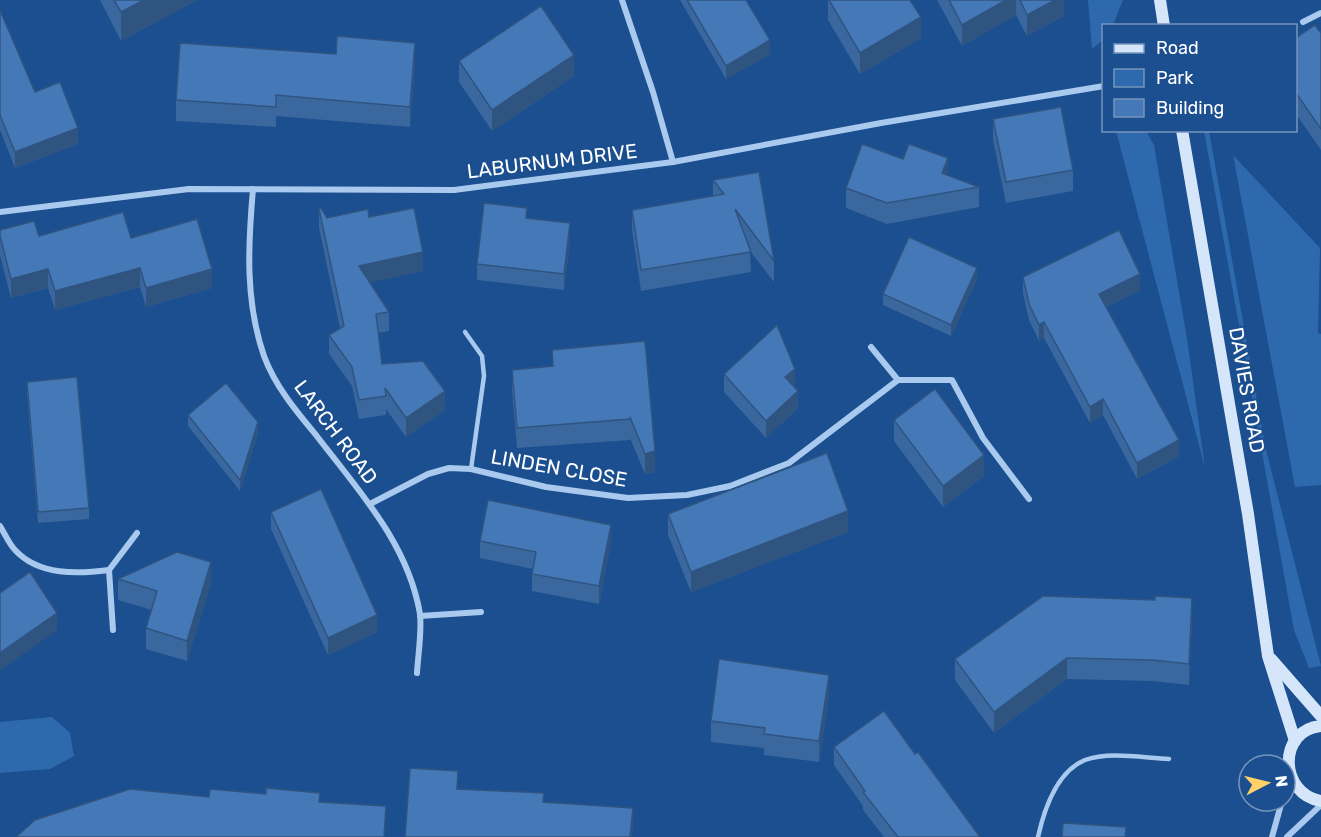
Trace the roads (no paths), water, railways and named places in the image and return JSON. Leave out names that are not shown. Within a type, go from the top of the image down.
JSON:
[{"type":"street","points":[[622,0],[653,92],[673,162]]},
{"type":"street","points":[[1160,0],[1164,24]]},
{"type":"street","points":[[1303,22],[1321,13]]},
{"type":"street","name":"LABURNUM DRIVE","points":[[0,212],[189,189],[454,190],[673,162],[881,123],[1102,86]]},
{"type":"street","name":"DAVIES ROAD","points":[[1182,132],[1248,514],[1268,656],[1295,741]]},
{"type":"street","name":"LARCH ROAD","points":[[253,189],[248,246],[252,314],[265,357],[284,395],[370,504],[399,549],[411,581],[420,616],[417,673]]},
{"type":"street","points":[[871,347],[898,380],[952,380],[984,438],[1029,499]]},
{"type":"street","name":"LINDEN CLOSE","points":[[370,504],[428,474],[449,468],[471,469],[546,487],[628,498],[687,495],[730,486],[789,464],[898,380]]},
{"type":"street","points":[[0,526],[15,551],[40,566],[72,574],[109,570]]},
{"type":"street","points":[[113,630],[109,570],[137,532]]},
{"type":"street","points":[[420,616],[481,612]]},
{"type":"street","points":[[1268,656],[1321,716]]},
{"type":"street","points":[[1291,753],[1295,741],[1304,731],[1321,726]]},
{"type":"street","points":[[1287,837],[1321,803],[1306,796],[1297,787]]},
{"type":"street","points":[[1272,837],[1278,813]]},
{"type":"lane","points":[[465,332],[482,356],[484,376],[471,469]]},
{"type":"lane","points":[[1038,837],[1045,810],[1056,787],[1085,760],[1113,757],[1169,759]]}]
